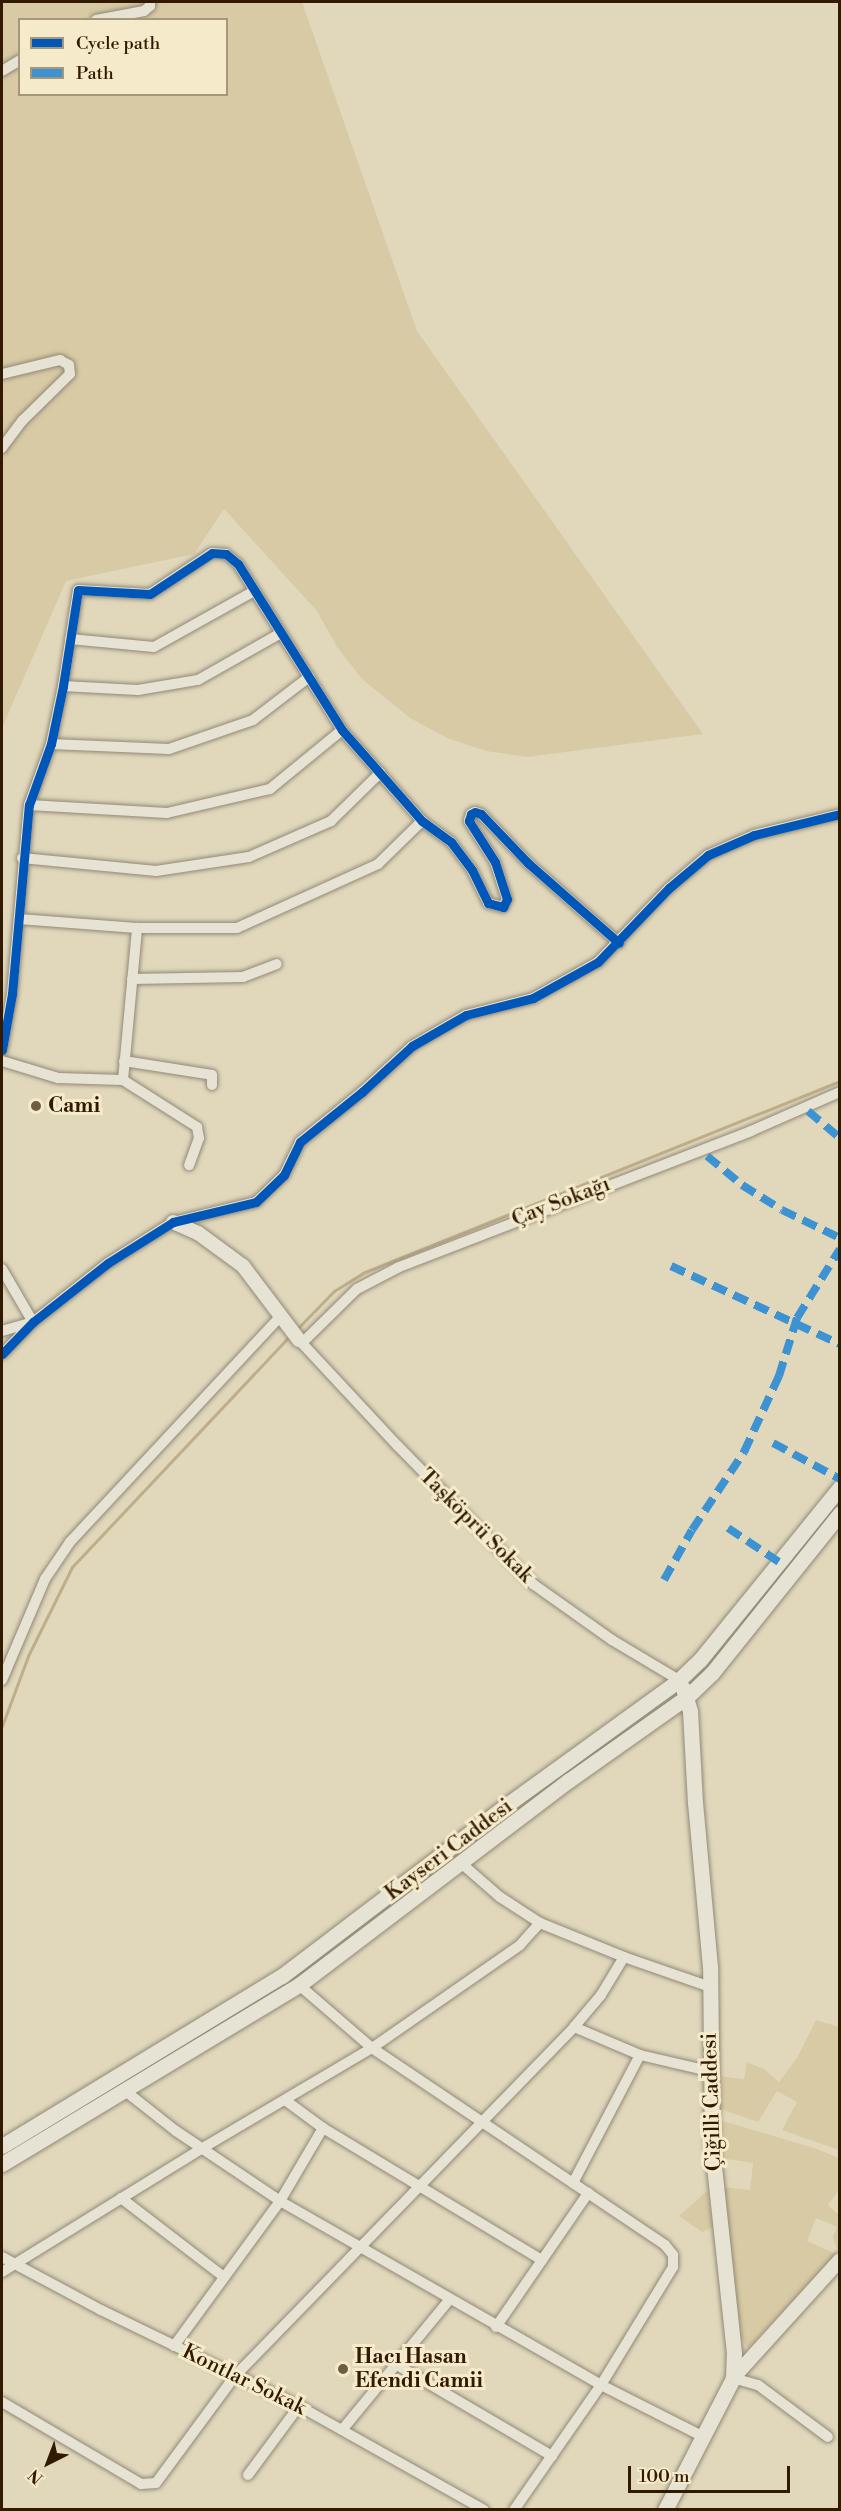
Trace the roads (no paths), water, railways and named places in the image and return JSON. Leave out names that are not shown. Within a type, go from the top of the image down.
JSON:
[{"type":"main road","name":"Kayseri Caddesi","points":[[2,2146],[282,1976],[508,1804],[679,1680],[700,1660],[840,1487]]},
{"type":"main road","name":"Kayseri Caddesi","points":[[2,2164],[299,1985],[568,1781],[688,1696],[712,1673],[840,1513]]},
{"type":"main road","name":"Çiğilli Caddesi","points":[[665,2510],[733,2378],[733,2337],[712,2146],[709,2071],[710,1987],[688,1696],[679,1680]]},
{"type":"street","points":[[107,18],[144,11],[150,2]]},
{"type":"street","points":[[2,71],[18,61]]},
{"type":"street","points":[[2,374],[60,360],[69,365],[70,374],[22,421],[2,448]]},
{"type":"street","points":[[2,1050],[12,994],[22,858],[29,805],[51,744],[63,686],[78,590],[150,594],[212,553],[219,552],[233,558],[342,730],[423,821],[451,842],[472,870],[484,900],[493,906],[502,907],[507,898],[495,862],[469,821],[471,814],[480,813],[528,863],[619,943]]},
{"type":"street","points":[[70,639],[154,647],[254,591]]},
{"type":"street","points":[[63,686],[138,690],[198,680],[281,633]]},
{"type":"street","points":[[51,744],[169,750],[254,720],[309,677]]},
{"type":"street","points":[[29,805],[167,813],[270,789],[342,730]]},
{"type":"street","points":[[22,858],[156,871],[249,857],[331,821],[380,772]]},
{"type":"street","points":[[2,1354],[33,1322],[108,1263],[173,1222],[256,1202],[285,1175],[300,1142],[362,1092],[412,1046],[466,1015],[533,998],[598,962],[619,943],[669,888],[708,855],[754,835],[840,814]]},
{"type":"street","points":[[19,919],[137,928],[237,928],[378,864],[423,821]]},
{"type":"street","points":[[123,1080],[137,928]]},
{"type":"street","points":[[132,979],[243,977],[278,964]]},
{"type":"street","points":[[2,1061],[58,1078],[123,1080],[197,1127],[199,1138],[189,1165]]},
{"type":"street","points":[[124,1061],[212,1075],[212,1085]]},
{"type":"street","name":"Çay Sokağı","points":[[300,1342],[357,1289],[399,1267],[752,1131],[840,1092]]},
{"type":"street","points":[[173,1222],[198,1233],[243,1266],[300,1342]]},
{"type":"street","points":[[2,1269],[33,1322]]},
{"type":"street","points":[[2,1680],[45,1579],[70,1542],[242,1361],[281,1316]]},
{"type":"street","points":[[2,1331],[33,1322]]},
{"type":"street","name":"Taşköprü Sokak","points":[[300,1342],[533,1584],[612,1640],[679,1680]]},
{"type":"street","points":[[461,1863],[500,1897],[540,1923],[624,1957],[710,1987]]},
{"type":"street","points":[[2,2272],[201,2149],[372,2048],[520,1945],[540,1923]]},
{"type":"street","points":[[2,2402],[141,2484],[148,2486],[159,2480],[236,2376],[574,2027],[601,1995],[624,1957]]},
{"type":"street","points":[[299,1985],[372,2048],[665,2245],[674,2259],[673,2267],[601,2385],[514,2510]]},
{"type":"street","points":[[574,2027],[640,2055],[709,2071]]},
{"type":"street","points":[[573,2183],[640,2055]]},
{"type":"street","points":[[124,2090],[201,2149],[280,2201],[496,2327],[601,2385],[702,2436]]},
{"type":"street","points":[[285,2100],[323,2128],[542,2260]]},
{"type":"street","points":[[174,2346],[280,2201],[323,2128]]},
{"type":"street","points":[[496,2327],[588,2193]]},
{"type":"street","points":[[121,2198],[224,2277]]},
{"type":"street","name":"Kontlar Sokak","points":[[2,2257],[174,2346],[299,2406],[484,2510]]},
{"type":"street","points":[[828,2437],[758,2385],[733,2378],[840,2260]]},
{"type":"street","points":[[342,2430],[449,2300]]},
{"type":"street","points":[[397,2365],[552,2456]]},
{"type":"street","points":[[248,2475],[299,2406]]},
{"type":"waterway","points":[[297,1329],[334,1291],[365,1272],[840,1081]]},
{"type":"waterway","points":[[2,1726],[28,1656],[72,1567],[290,1336]]},
{"type":"place","name":"Cami","points":[[36,1106]]},
{"type":"place","name":"Hacı Hasan Efendi Camii","points":[[343,2369]]}]
